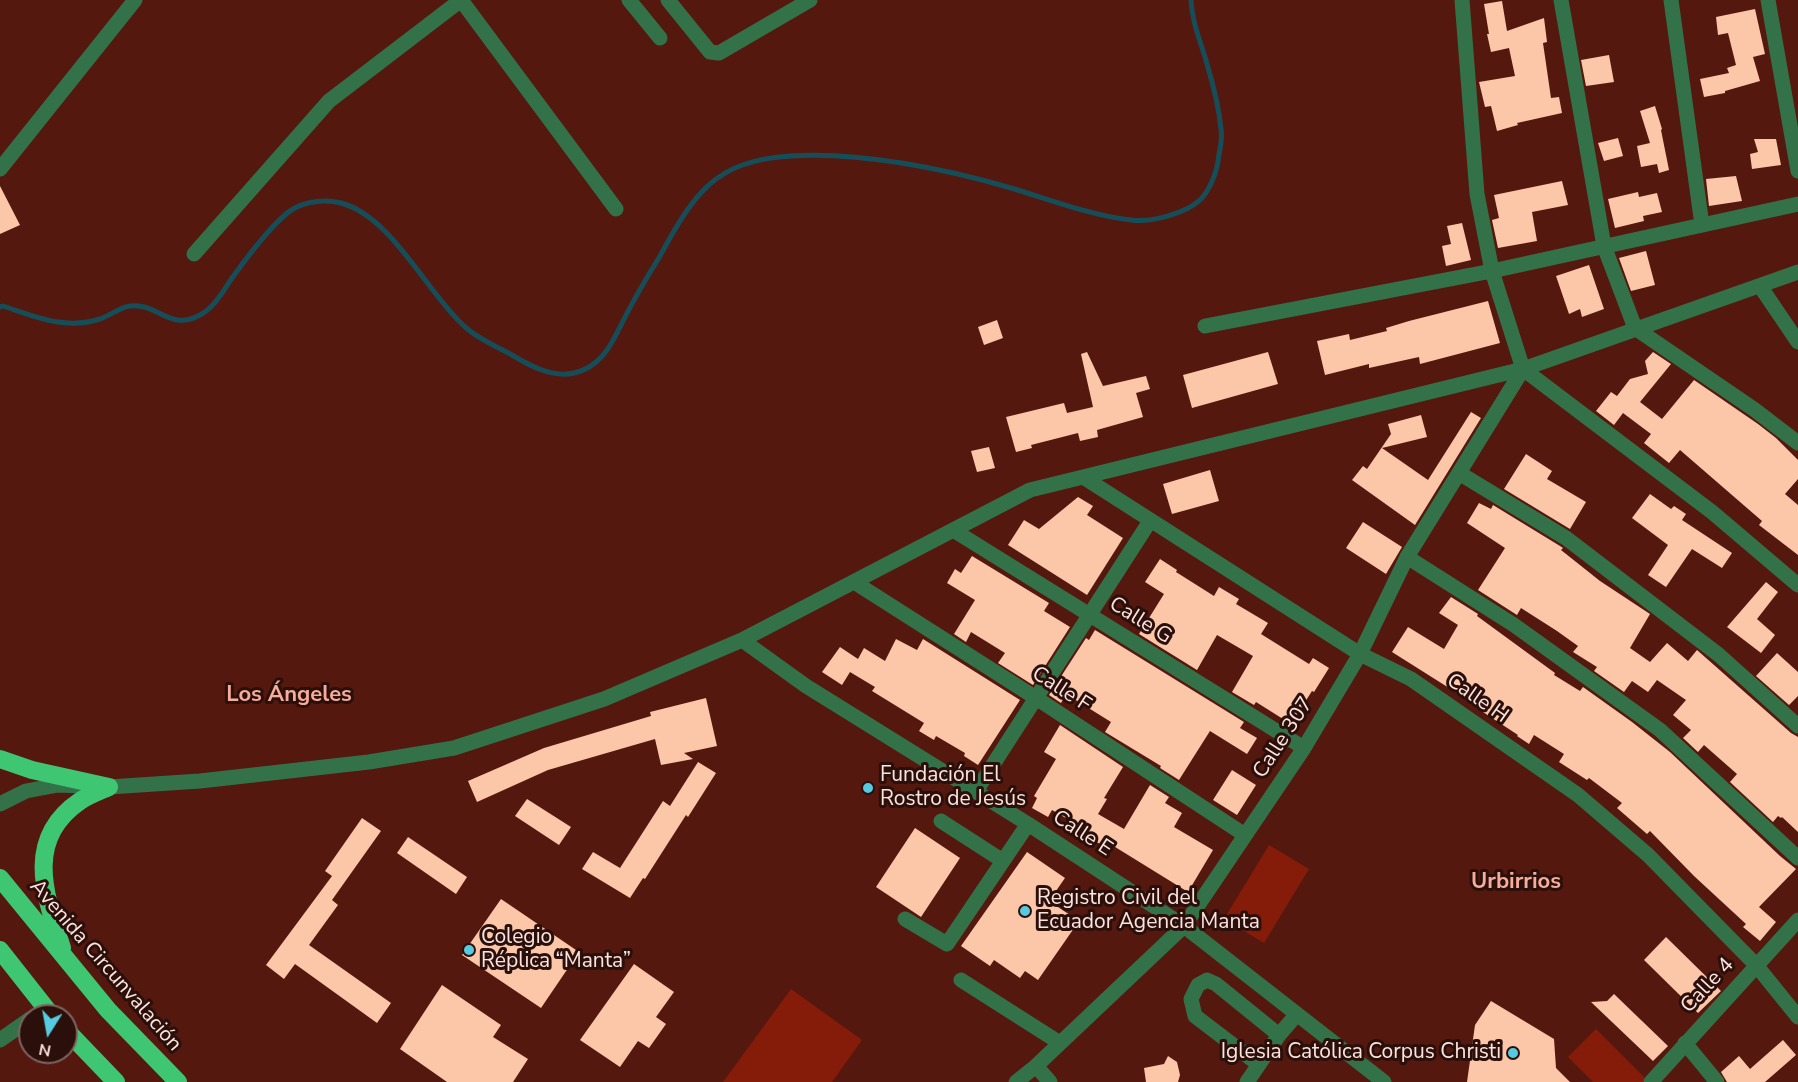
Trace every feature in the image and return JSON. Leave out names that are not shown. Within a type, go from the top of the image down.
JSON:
[{"type":"highway","points":[[0,759],[32,770],[110,787]]},
{"type":"highway","points":[[67,961],[45,894],[42,872],[46,849],[52,831],[63,814],[81,800],[110,787]]},
{"type":"highway","name":"Avenida Circunvalación","points":[[0,878],[108,1010],[178,1082]]},
{"type":"highway","points":[[0,950],[37,1004]]},
{"type":"highway","points":[[78,1042],[116,1082]]},
{"type":"street","points":[[0,169],[135,0]]},
{"type":"street","points":[[194,254],[329,101],[461,0],[616,208]]},
{"type":"street","points":[[629,0],[660,38]]},
{"type":"street","points":[[668,0],[710,52],[719,53],[810,0]]},
{"type":"street","points":[[1462,0],[1477,194],[1492,271],[1524,369],[1712,512],[1798,585]]},
{"type":"street","points":[[1561,0],[1604,246],[1635,328],[1755,410],[1798,443]]},
{"type":"street","points":[[1671,0],[1702,225]]},
{"type":"street","points":[[1768,0],[1798,171]]},
{"type":"street","points":[[1205,326],[1492,271],[1798,204]]},
{"type":"street","points":[[0,804],[26,791],[58,785],[110,787],[200,781],[369,762],[454,748],[604,699],[742,640],[1030,490],[1524,369],[1798,272]]},
{"type":"street","points":[[1760,286],[1798,342]]},
{"type":"street","name":"Calle 307","points":[[1016,1082],[1036,1066],[1184,926],[1304,748],[1360,654],[1407,557],[1524,369]]},
{"type":"street","points":[[1459,473],[1566,538],[1719,656],[1798,726]]},
{"type":"street","name":"Calle H","points":[[1083,477],[1360,654],[1411,679],[1578,795],[1647,855],[1756,965],[1798,1017]]},
{"type":"street","points":[[976,791],[1150,520]]},
{"type":"street","name":"Calle G","points":[[953,530],[1304,748]]},
{"type":"street","points":[[1407,557],[1514,625],[1660,730],[1798,858]]},
{"type":"street","name":"Calle F","points":[[854,582],[1245,834]]},
{"type":"street","name":"Calle E","points":[[742,640],[806,686],[1028,824],[1184,926],[1384,1082]]},
{"type":"street","points":[[941,821],[1003,861]]},
{"type":"street","points":[[905,920],[947,944],[1028,824]]},
{"type":"street","name":"Calle 4","points":[[1651,1082],[1798,920]]},
{"type":"street","points":[[962,980],[1060,1043]]},
{"type":"street","points":[[1258,1064],[1195,1016],[1191,999],[1198,985],[1207,980],[1216,984],[1279,1035]]},
{"type":"street","points":[[1247,1082],[1279,1035],[1297,1014]]},
{"type":"street","points":[[0,1040],[18,1027]]},
{"type":"street","points":[[1684,1043],[1717,1082]]},
{"type":"street","points":[[1036,1066],[1050,1082]]},
{"type":"shaded area","points":[[1269,845],[1309,869],[1264,943],[1224,919]]},
{"type":"shaded area","points":[[791,989],[862,1040],[832,1082],[723,1082]]},
{"type":"shaded area","points":[[1596,1029],[1647,1080],[1645,1082],[1593,1082],[1568,1057]]},
{"type":"building","points":[[1502,1],[1507,31],[1544,18],[1547,42],[1543,43],[1551,98],[1559,97],[1562,113],[1517,123],[1518,125],[1497,131],[1491,106],[1485,107],[1479,82],[1515,76],[1509,48],[1491,52],[1487,34],[1489,34],[1484,4]]},
{"type":"building","points":[[1755,9],[1765,54],[1753,57],[1760,81],[1725,91],[1725,93],[1704,97],[1700,79],[1729,73],[1727,68],[1736,65],[1728,33],[1718,35],[1716,17]]},
{"type":"building","points":[[1609,55],[1614,82],[1586,86],[1581,60]]},
{"type":"building","points":[[1655,106],[1662,129],[1669,170],[1659,173],[1657,164],[1641,167],[1637,146],[1650,143],[1640,111]]},
{"type":"building","points":[[1618,138],[1623,156],[1604,161],[1598,143]]},
{"type":"building","points":[[1754,139],[1776,139],[1781,165],[1752,169],[1750,154],[1758,152]]},
{"type":"building","points":[[1736,176],[1742,201],[1709,206],[1706,179]]},
{"type":"building","points":[[1562,181],[1568,205],[1532,212],[1537,241],[1498,248],[1492,220],[1499,218],[1494,195]]},
{"type":"building","points":[[0,186],[20,225],[0,234]]},
{"type":"building","points":[[1638,192],[1639,197],[1657,193],[1662,212],[1643,216],[1644,221],[1615,228],[1608,199]]},
{"type":"building","points":[[1462,223],[1471,260],[1446,266],[1442,246],[1451,244],[1447,226]]},
{"type":"building","points":[[1646,251],[1655,285],[1631,291],[1619,258]]},
{"type":"building","points":[[1589,265],[1604,309],[1582,317],[1580,309],[1569,314],[1556,276]]},
{"type":"building","points":[[1488,301],[1500,343],[1420,364],[1419,357],[1369,368],[1369,364],[1325,375],[1317,341],[1349,334],[1350,340],[1387,331],[1386,328],[1409,321]]},
{"type":"building","points":[[997,320],[1003,338],[984,345],[978,327]]},
{"type":"building","points":[[1087,352],[1103,386],[1146,376],[1150,389],[1136,393],[1143,417],[1097,430],[1098,437],[1080,441],[1078,433],[1031,445],[1032,448],[1016,452],[1006,417],[1064,403],[1067,413],[1093,407],[1081,354]]},
{"type":"building","points":[[1268,352],[1278,384],[1192,408],[1183,375]]},
{"type":"building","points":[[1653,352],[1671,364],[1640,402],[1662,419],[1694,380],[1758,424],[1798,460],[1798,479],[1785,494],[1798,505],[1798,555],[1759,525],[1762,521],[1680,450],[1669,463],[1644,443],[1651,434],[1623,413],[1614,425],[1596,411],[1611,392],[1617,396],[1630,379],[1648,374],[1645,361]]},
{"type":"building","points":[[1471,412],[1481,418],[1415,525],[1352,480],[1363,466],[1367,469],[1391,434],[1388,424],[1421,415],[1427,437],[1382,448],[1428,480]]},
{"type":"building","points":[[989,447],[995,468],[977,472],[971,451]]},
{"type":"building","points":[[1526,454],[1552,471],[1547,479],[1586,502],[1570,529],[1504,489]]},
{"type":"building","points":[[1210,470],[1219,501],[1172,514],[1163,484]]},
{"type":"building","points":[[1650,494],[1671,509],[1674,506],[1686,514],[1682,520],[1732,553],[1722,568],[1692,549],[1666,587],[1648,575],[1668,545],[1632,518]]},
{"type":"building","points":[[1078,497],[1093,506],[1087,515],[1123,538],[1087,595],[1008,545],[1024,520],[1039,529]]},
{"type":"building","points":[[1479,503],[1491,509],[1493,505],[1560,546],[1563,548],[1561,550],[1600,581],[1650,614],[1630,648],[1650,662],[1667,643],[1688,661],[1697,650],[1798,737],[1798,832],[1782,817],[1778,816],[1773,822],[1730,782],[1737,774],[1704,745],[1698,752],[1683,738],[1691,730],[1673,715],[1686,700],[1657,680],[1648,692],[1632,681],[1624,692],[1594,671],[1597,667],[1573,652],[1578,646],[1557,631],[1521,608],[1517,615],[1478,590],[1505,548],[1467,523]]},
{"type":"building","points":[[1363,522],[1402,547],[1386,574],[1346,548]]},
{"type":"building","points":[[972,556],[1049,603],[1044,611],[1070,627],[1033,685],[998,663],[1005,653],[971,632],[966,642],[954,634],[975,600],[947,583],[955,569],[961,573]]},
{"type":"building","points":[[1160,559],[1214,596],[1219,587],[1239,599],[1236,604],[1268,623],[1261,634],[1309,664],[1313,658],[1329,668],[1291,724],[1256,702],[1254,705],[1232,692],[1253,656],[1217,635],[1197,670],[1139,634],[1164,594],[1145,582]]},
{"type":"building","points":[[1766,582],[1778,592],[1757,619],[1775,635],[1761,653],[1727,627]]},
{"type":"building","points":[[1451,597],[1478,614],[1477,616],[1555,673],[1554,675],[1580,691],[1583,687],[1632,722],[1670,752],[1796,869],[1759,907],[1776,922],[1760,941],[1743,927],[1746,924],[1650,831],[1647,834],[1617,808],[1622,803],[1589,778],[1587,780],[1559,762],[1564,754],[1534,735],[1529,744],[1483,712],[1484,710],[1392,652],[1408,627],[1444,649],[1458,625],[1439,613]]},
{"type":"building","points":[[1095,630],[1244,722],[1240,728],[1257,738],[1247,754],[1210,731],[1179,780],[1160,768],[1161,766],[1105,732],[1111,722],[1066,694],[1061,703],[1049,695],[1086,638],[1089,640]]},
{"type":"building","points":[[896,639],[917,650],[923,639],[1020,700],[978,765],[964,756],[965,753],[936,736],[934,740],[919,731],[924,723],[872,691],[875,687],[850,672],[842,685],[822,672],[840,647],[858,659],[864,648],[885,661]]},
{"type":"building","points":[[1777,653],[1798,672],[1798,696],[1789,705],[1756,676]]},
{"type":"building","points":[[706,698],[717,746],[684,753],[693,759],[661,765],[655,739],[548,770],[477,802],[468,781],[544,748],[651,716],[650,712]]},
{"type":"building","points":[[1060,725],[1123,767],[1104,798],[1107,799],[1098,814],[1124,829],[1150,785],[1169,797],[1165,803],[1182,813],[1174,827],[1213,850],[1188,892],[1107,842],[1105,847],[1075,829],[1078,825],[1052,810],[1048,817],[1032,808],[1037,798],[1034,796],[1056,759],[1044,752]]},
{"type":"building","points":[[698,762],[716,773],[688,817],[686,815],[645,879],[643,878],[630,898],[582,869],[593,852],[620,868],[663,801],[670,806]]},
{"type":"building","points":[[1232,770],[1256,785],[1237,815],[1213,800]]},
{"type":"building","points":[[527,799],[571,827],[559,845],[515,816]]},
{"type":"building","points":[[362,818],[381,831],[332,900],[338,905],[309,945],[391,1003],[377,1023],[295,964],[284,979],[266,965],[332,876],[325,871]]},
{"type":"building","points":[[915,828],[960,858],[921,917],[876,887]]},
{"type":"building","points":[[408,837],[467,877],[456,894],[397,853]]},
{"type":"building","name":"Registro Civil del Ecuador Agencia Manta","points":[[1027,852],[1065,878],[1049,901],[1079,921],[1038,980],[1025,971],[1020,978],[994,960],[990,966],[961,946]]},
{"type":"building","points":[[501,899],[579,952],[541,1008],[462,955]]},
{"type":"building","points":[[1666,937],[1721,991],[1698,1013],[1644,960]]},
{"type":"building","points":[[634,964],[674,992],[656,1017],[666,1024],[649,1048],[638,1041],[620,1067],[580,1040]]},
{"type":"building","points":[[442,985],[501,1025],[493,1037],[528,1059],[513,1082],[447,1082],[400,1049]]},
{"type":"building","points":[[1614,994],[1668,1046],[1653,1061],[1591,1002],[1607,1001]]},
{"type":"building","name":"Iglesia Católica Corpus Christi","points":[[1491,1001],[1554,1039],[1556,1068],[1570,1082],[1467,1082],[1475,1025]]},
{"type":"building","points":[[1783,1040],[1796,1055],[1765,1082],[1727,1082],[1721,1072],[1739,1056],[1750,1069]]},
{"type":"building","points":[[1168,1056],[1177,1062],[1180,1075],[1178,1082],[1146,1082],[1144,1068],[1164,1064]]},
{"type":"waterway","points":[[0,307],[63,323],[100,319],[130,306],[148,308],[171,319],[189,319],[205,312],[214,303],[252,251],[286,214],[298,206],[310,203],[335,202],[359,211],[392,238],[449,311],[474,334],[542,370],[558,374],[574,373],[592,365],[605,353],[672,234],[696,198],[724,173],[764,159],[816,155],[902,163],[986,181],[1086,211],[1139,221],[1168,216],[1187,209],[1201,199],[1210,186],[1218,162],[1221,141],[1216,96],[1195,25],[1191,0]]},
{"type":"place","name":"Fundación El Rostro de Jesús","points":[[868,788]]},
{"type":"place","name":"Registro Civil del Ecuador Agencia Manta","points":[[1025,911]]},
{"type":"place","name":"Colegio Réplica “Manta”","points":[[469,950]]},
{"type":"place","name":"Iglesia Católica Corpus Christi","points":[[1513,1053]]},
{"type":"district","name":"Los Ángeles","points":[[289,696]]},
{"type":"district","name":"Urbirrios","points":[[1516,883]]}]
